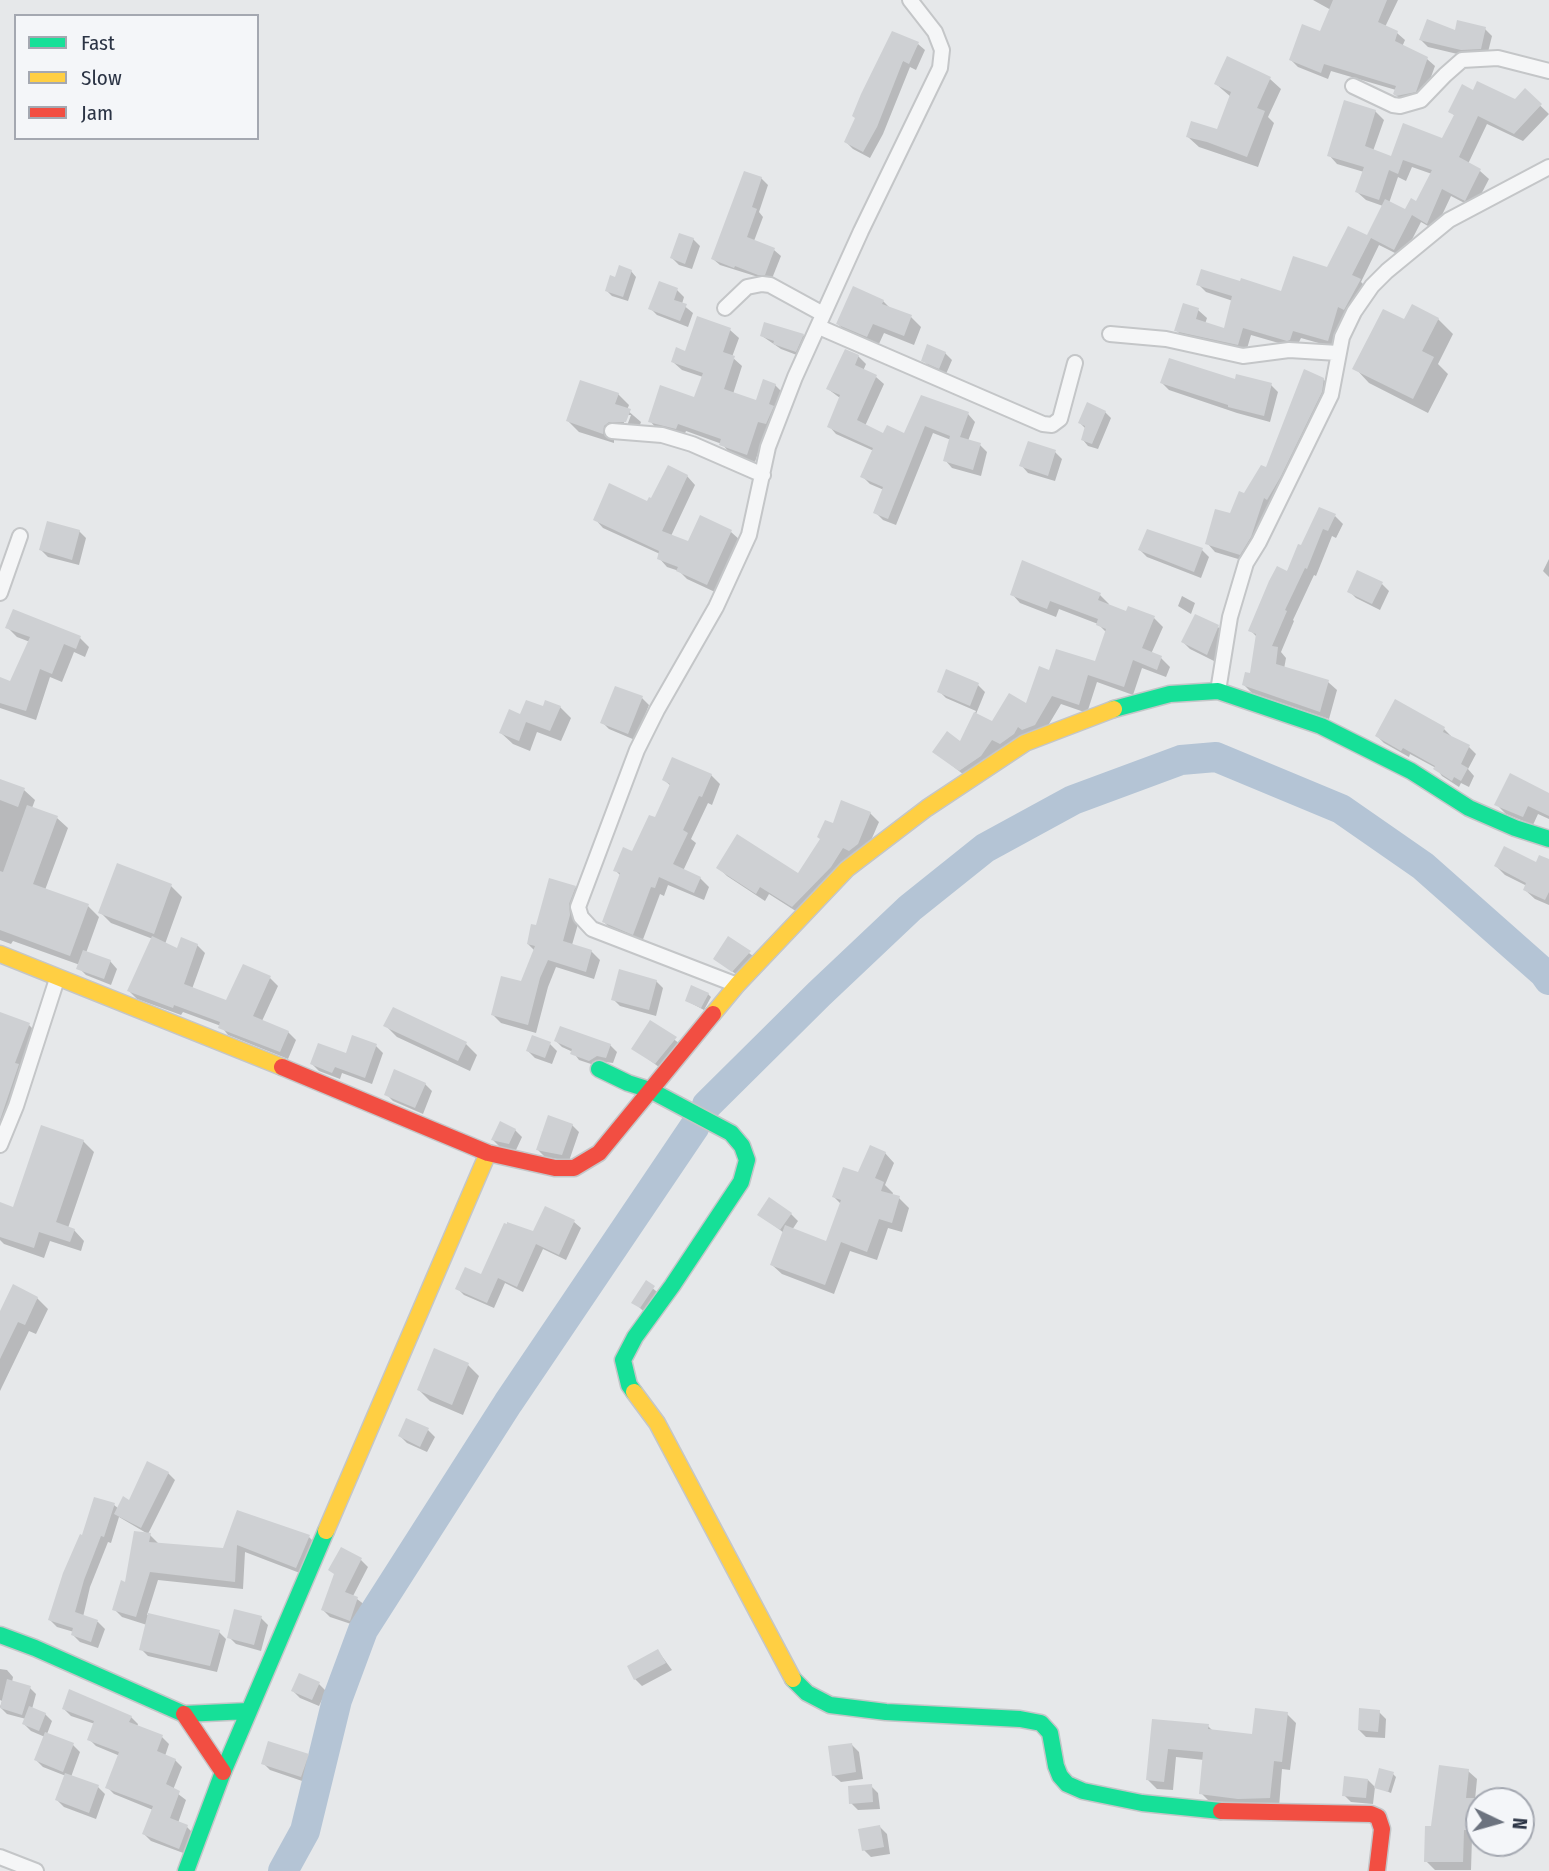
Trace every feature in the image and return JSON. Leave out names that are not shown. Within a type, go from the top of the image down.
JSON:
[{"type":"street","points":[[737,985],[592,929],[581,918],[578,907],[637,750],[716,607],[749,535],[773,429],[940,68],[942,50],[935,32],[910,0]]},
{"type":"street","points":[[1353,86],[1400,106],[1422,100],[1462,60],[1498,58],[1549,71]]},
{"type":"street","points":[[1218,691],[1230,617],[1246,563],[1331,395],[1342,337],[1354,312],[1372,286],[1406,254],[1449,220],[1549,167]]},
{"type":"street","points":[[725,308],[747,287],[771,285],[821,321],[1043,424],[1052,425],[1060,419],[1075,363]]},
{"type":"street","points":[[1110,334],[1166,339],[1243,356],[1289,350],[1338,354]]},
{"type":"street","points":[[612,431],[662,435],[692,444],[763,475]]},
{"type":"street","points":[[0,593],[20,536]]},
{"type":"street","points":[[0,954],[488,1153],[555,1168],[574,1168],[599,1153],[737,985],[847,869],[927,808],[1026,743],[1106,711],[1170,694],[1218,691],[1321,726],[1411,771],[1469,808],[1549,839]]},
{"type":"street","points":[[0,1145],[16,1106],[57,979]]},
{"type":"street","points":[[599,1069],[650,1090],[731,1133],[742,1146],[747,1160],[741,1182],[625,1353],[625,1370],[629,1385],[657,1423],[790,1676],[807,1693],[830,1706],[886,1712],[1020,1718],[1041,1723],[1050,1733],[1060,1776],[1067,1784],[1083,1791],[1142,1803],[1237,1812],[1317,1811],[1371,1814],[1378,1817],[1382,1829],[1377,1871]]},
{"type":"street","points":[[187,1871],[248,1711],[488,1153]]},
{"type":"street","points":[[0,1635],[184,1714],[248,1711]]},
{"type":"street","points":[[184,1714],[223,1772]]},
{"type":"street","points":[[0,1857],[36,1871]]},
{"type":"building","points":[[1333,0],[1387,0],[1378,22],[1398,31],[1395,41],[1428,57],[1416,92],[1396,96],[1393,94],[1396,86],[1324,64],[1321,73],[1289,60],[1302,24],[1320,31]]},
{"type":"building","points":[[1427,19],[1455,30],[1457,20],[1486,27],[1481,49],[1461,50],[1419,40]]},
{"type":"building","points":[[892,31],[919,42],[909,64],[903,61],[877,127],[863,152],[844,142],[855,118],[852,116],[861,94]]},
{"type":"building","points":[[1227,56],[1271,77],[1257,108],[1265,111],[1247,157],[1186,137],[1191,121],[1217,129],[1231,92],[1214,84]]},
{"type":"building","points":[[1477,81],[1515,99],[1525,88],[1542,104],[1514,134],[1478,116],[1459,157],[1481,169],[1465,201],[1442,189],[1427,224],[1412,215],[1394,250],[1371,238],[1352,275],[1361,279],[1344,310],[1338,307],[1328,341],[1293,331],[1287,341],[1243,328],[1238,345],[1174,331],[1183,303],[1199,308],[1196,319],[1224,328],[1232,296],[1196,285],[1201,269],[1281,291],[1293,256],[1327,267],[1348,226],[1367,235],[1385,199],[1405,209],[1411,198],[1416,201],[1432,170],[1403,160],[1398,174],[1389,170],[1379,200],[1355,192],[1364,167],[1327,156],[1344,100],[1376,110],[1365,146],[1391,156],[1403,123],[1442,138],[1454,115],[1448,112],[1462,84],[1473,90]]},
{"type":"building","points":[[744,171],[762,177],[752,207],[757,209],[747,237],[775,248],[765,275],[711,259]]},
{"type":"building","points":[[679,233],[694,238],[685,264],[670,258]]},
{"type":"building","points":[[619,265],[632,270],[623,297],[605,291],[610,275],[615,277]]},
{"type":"building","points":[[659,281],[678,288],[674,300],[687,304],[680,321],[648,309]]},
{"type":"building","points":[[853,286],[884,300],[882,304],[912,315],[904,336],[873,324],[867,337],[836,324]]},
{"type":"building","points":[[1412,304],[1439,318],[1422,351],[1434,357],[1413,399],[1352,369],[1383,309],[1404,319]]},
{"type":"building","points":[[697,316],[731,328],[723,352],[735,356],[724,389],[756,400],[763,379],[776,384],[769,404],[774,406],[766,424],[758,422],[747,455],[719,445],[721,439],[678,424],[676,429],[648,422],[660,385],[694,397],[703,373],[671,362],[676,347],[685,351]]},
{"type":"building","points":[[764,322],[804,334],[796,352],[760,336]]},
{"type":"building","points":[[927,344],[946,352],[939,369],[921,361]]},
{"type":"building","points":[[845,349],[859,355],[855,365],[877,375],[857,420],[883,433],[887,425],[904,433],[921,395],[969,412],[960,437],[981,443],[973,470],[943,461],[950,436],[925,426],[888,519],[873,513],[883,487],[860,477],[873,448],[827,427],[840,395],[826,389]]},
{"type":"building","points":[[1169,358],[1235,379],[1236,374],[1272,383],[1264,416],[1228,407],[1160,383]]},
{"type":"building","points":[[1304,369],[1324,378],[1322,392],[1280,478],[1267,500],[1264,498],[1251,537],[1240,555],[1205,544],[1215,509],[1230,513],[1239,491],[1244,493],[1261,465],[1266,467]]},
{"type":"building","points":[[580,380],[619,393],[615,404],[631,409],[626,422],[609,422],[604,426],[603,434],[566,421]]},
{"type":"building","points":[[1087,402],[1106,411],[1092,444],[1081,440],[1085,426],[1078,423]]},
{"type":"building","points":[[1028,441],[1056,450],[1048,476],[1019,466]]},
{"type":"building","points":[[668,465],[688,475],[662,531],[688,541],[700,515],[732,530],[707,585],[676,571],[678,567],[657,559],[659,551],[593,520],[609,483],[647,501]]},
{"type":"building","points":[[1319,507],[1336,514],[1328,531],[1323,529],[1307,569],[1305,568],[1285,610],[1287,611],[1272,646],[1278,647],[1276,664],[1329,680],[1320,712],[1242,685],[1245,672],[1250,673],[1256,634],[1248,631],[1269,581],[1277,566],[1287,571],[1298,544],[1301,545]]},
{"type":"building","points":[[47,521],[80,530],[72,560],[39,550]]},
{"type":"building","points":[[1147,529],[1203,548],[1194,572],[1138,550]]},
{"type":"building","points":[[1022,560],[1101,593],[1098,600],[1126,611],[1128,606],[1155,616],[1142,648],[1162,656],[1157,670],[1133,660],[1124,687],[1088,675],[1079,705],[1052,696],[1035,725],[1022,730],[1018,727],[1014,734],[1000,744],[992,740],[981,756],[959,771],[932,752],[947,731],[960,741],[974,712],[992,721],[1009,693],[1026,703],[1039,666],[1049,670],[1056,649],[1095,661],[1106,629],[1096,625],[1098,619],[1050,601],[1047,609],[1010,595]]},
{"type":"building","points":[[1357,570],[1383,582],[1372,604],[1347,592]]},
{"type":"building","points":[[13,609],[81,636],[76,649],[64,644],[52,674],[40,669],[26,711],[0,703],[0,677],[10,681],[30,637],[5,628]]},
{"type":"building","points":[[1195,614],[1219,625],[1207,655],[1181,642]]},
{"type":"building","points":[[946,669],[979,683],[970,706],[937,692]]},
{"type":"building","points":[[615,686],[643,696],[628,734],[600,723]]},
{"type":"building","points":[[1395,699],[1445,727],[1443,732],[1470,745],[1461,764],[1468,768],[1461,781],[1454,777],[1452,781],[1433,769],[1435,766],[1375,736]]},
{"type":"building","points":[[526,700],[543,706],[545,700],[561,706],[550,731],[526,722],[519,741],[499,733],[509,709],[520,714]]},
{"type":"building","points":[[672,757],[712,774],[683,830],[688,833],[673,864],[701,877],[694,893],[659,877],[655,888],[651,887],[633,935],[602,922],[620,873],[613,871],[623,847],[632,851],[649,815],[655,817],[670,784],[662,780]]},
{"type":"building","points":[[1510,773],[1549,793],[1549,816],[1528,806],[1523,817],[1494,805]]},
{"type":"building","points":[[0,779],[25,788],[18,807],[0,800]]},
{"type":"building","points":[[841,800],[871,812],[858,844],[849,851],[843,848],[831,867],[792,907],[760,887],[756,894],[716,868],[737,834],[798,873],[820,839],[817,837],[825,820],[833,823]]},
{"type":"building","points":[[27,805],[58,816],[33,884],[89,904],[70,956],[0,930],[0,871],[3,872]]},
{"type":"building","points":[[1504,846],[1536,862],[1539,855],[1549,859],[1549,892],[1545,900],[1523,890],[1526,883],[1494,866]]},
{"type":"building","points":[[117,863],[172,884],[154,934],[98,913]]},
{"type":"building","points":[[549,878],[576,886],[569,904],[570,915],[563,941],[592,950],[586,972],[548,960],[540,978],[528,1025],[491,1015],[501,976],[521,981],[535,946],[527,944],[531,924],[536,925]]},
{"type":"building","points":[[152,936],[177,948],[181,937],[198,944],[184,984],[226,1000],[243,964],[271,976],[253,1016],[289,1031],[280,1052],[218,1028],[220,1022],[127,991]]},
{"type":"building","points":[[728,936],[751,951],[732,972],[713,959]]},
{"type":"building","points":[[83,950],[111,960],[104,979],[76,969]]},
{"type":"building","points":[[619,969],[657,980],[649,1010],[611,1000]]},
{"type":"building","points":[[691,985],[709,993],[701,1008],[685,1001]]},
{"type":"building","points":[[393,1007],[467,1042],[458,1061],[383,1026]]},
{"type":"building","points":[[0,1012],[30,1023],[15,1063],[19,1064],[0,1120]]},
{"type":"building","points":[[650,1020],[677,1037],[655,1064],[631,1049]]},
{"type":"building","points":[[560,1026],[611,1044],[606,1058],[597,1056],[589,1061],[570,1054],[572,1049],[554,1041]]},
{"type":"building","points":[[352,1035],[377,1044],[365,1078],[335,1067],[332,1073],[310,1064],[318,1043],[346,1053]]},
{"type":"building","points":[[532,1035],[551,1042],[545,1058],[526,1051]]},
{"type":"building","points":[[394,1069],[426,1083],[415,1108],[384,1095]]},
{"type":"building","points":[[548,1115],[573,1124],[562,1155],[536,1150]]},
{"type":"building","points":[[500,1121],[516,1129],[509,1144],[491,1140]]},
{"type":"building","points":[[41,1125],[84,1140],[56,1222],[75,1229],[70,1242],[39,1232],[34,1248],[0,1237],[0,1202],[13,1207]]},
{"type":"building","points":[[870,1145],[886,1152],[875,1178],[884,1182],[881,1191],[900,1196],[892,1223],[879,1219],[867,1252],[841,1242],[825,1285],[770,1265],[785,1225],[826,1241],[841,1200],[832,1197],[843,1167],[858,1172]]},
{"type":"building","points":[[769,1197],[792,1213],[780,1230],[757,1215]]},
{"type":"building","points":[[545,1206],[575,1220],[559,1255],[536,1244],[517,1287],[498,1278],[487,1303],[455,1289],[465,1267],[481,1274],[504,1223],[533,1231]]},
{"type":"building","points":[[646,1280],[655,1286],[640,1308],[631,1303]]},
{"type":"building","points":[[13,1284],[38,1297],[25,1325],[18,1322],[0,1359],[0,1311]]},
{"type":"building","points":[[434,1348],[469,1363],[452,1405],[417,1390]]},
{"type":"building","points":[[406,1418],[429,1428],[420,1447],[398,1436]]},
{"type":"building","points":[[147,1461],[169,1472],[141,1528],[114,1514],[123,1496],[129,1500]]},
{"type":"building","points":[[94,1497],[115,1503],[104,1537],[101,1536],[84,1580],[75,1612],[98,1620],[91,1642],[71,1635],[73,1628],[48,1620],[63,1573],[80,1534],[82,1535]]},
{"type":"building","points":[[237,1510],[310,1535],[296,1568],[237,1545],[235,1582],[150,1572],[136,1617],[112,1610],[121,1580],[125,1582],[134,1531],[151,1533],[149,1542],[223,1548]]},
{"type":"building","points":[[341,1547],[362,1558],[345,1592],[358,1597],[350,1621],[321,1610],[334,1574],[328,1570]]},
{"type":"building","points":[[234,1609],[262,1616],[254,1645],[227,1638]]},
{"type":"building","points":[[148,1613],[220,1630],[210,1666],[139,1650]]},
{"type":"building","points":[[658,1649],[666,1663],[634,1680],[627,1666]]},
{"type":"building","points":[[299,1673],[320,1682],[312,1700],[291,1691]]},
{"type":"building","points":[[7,1679],[31,1686],[22,1715],[0,1708]]},
{"type":"building","points":[[69,1689],[132,1716],[129,1722],[163,1735],[157,1751],[176,1759],[166,1784],[180,1791],[170,1818],[188,1825],[179,1849],[142,1834],[153,1806],[105,1788],[119,1752],[87,1740],[94,1721],[62,1709]]},
{"type":"building","points":[[29,1706],[46,1713],[39,1731],[22,1724]]},
{"type":"building","points":[[1255,1708],[1288,1712],[1282,1762],[1274,1761],[1270,1798],[1238,1799],[1199,1794],[1203,1752],[1168,1749],[1164,1782],[1146,1780],[1152,1719],[1209,1724],[1208,1729],[1252,1734]]},
{"type":"building","points":[[1359,1708],[1380,1710],[1378,1732],[1358,1730]]},
{"type":"building","points":[[45,1732],[74,1743],[63,1772],[34,1760]]},
{"type":"building","points":[[268,1741],[309,1754],[301,1777],[261,1764]]},
{"type":"building","points":[[852,1743],[856,1772],[832,1776],[828,1746]]},
{"type":"building","points":[[1439,1765],[1469,1769],[1465,1787],[1463,1862],[1424,1862],[1425,1826],[1431,1826]]},
{"type":"building","points":[[1379,1768],[1394,1772],[1388,1792],[1374,1788]]},
{"type":"building","points":[[65,1773],[99,1785],[89,1813],[55,1800]]},
{"type":"building","points":[[1344,1776],[1368,1779],[1366,1798],[1342,1796]]},
{"type":"building","points":[[872,1784],[873,1802],[849,1804],[848,1786]]},
{"type":"building","points":[[880,1825],[884,1847],[862,1851],[858,1829]]},
{"type":"waterway","points":[[707,1105],[910,908],[985,848],[1073,800],[1181,760],[1216,757],[1341,809],[1423,866],[1549,980]]},
{"type":"waterway","points":[[283,1871],[305,1831],[337,1700],[363,1630],[508,1403],[695,1126]]},
{"type":"traffic: fast","points":[[1114,709],[1170,694],[1218,691],[1321,726],[1411,771],[1469,808],[1549,839]]},
{"type":"traffic: fast","points":[[599,1069],[650,1090],[731,1133],[742,1146],[747,1160],[741,1182],[635,1337],[623,1360],[629,1385],[634,1392]]},
{"type":"traffic: fast","points":[[186,1871],[223,1772],[326,1531]]},
{"type":"traffic: fast","points":[[0,1635],[184,1714],[248,1711]]},
{"type":"traffic: fast","points":[[793,1679],[807,1693],[830,1705],[886,1712],[1020,1719],[1041,1723],[1050,1733],[1056,1766],[1067,1784],[1083,1791],[1142,1803],[1221,1811]]},
{"type":"traffic: slow","points":[[713,1014],[847,869],[927,808],[1025,743],[1114,709]]},
{"type":"traffic: slow","points":[[0,954],[282,1067]]},
{"type":"traffic: slow","points":[[326,1531],[488,1153]]},
{"type":"traffic: slow","points":[[634,1392],[657,1423],[793,1679]]},
{"type":"traffic: jam","points":[[282,1067],[488,1153],[555,1168],[574,1168],[599,1153],[713,1014]]},
{"type":"traffic: jam","points":[[184,1714],[223,1772]]},
{"type":"traffic: jam","points":[[1221,1811],[1371,1814],[1378,1817],[1382,1829],[1377,1871]]}]
